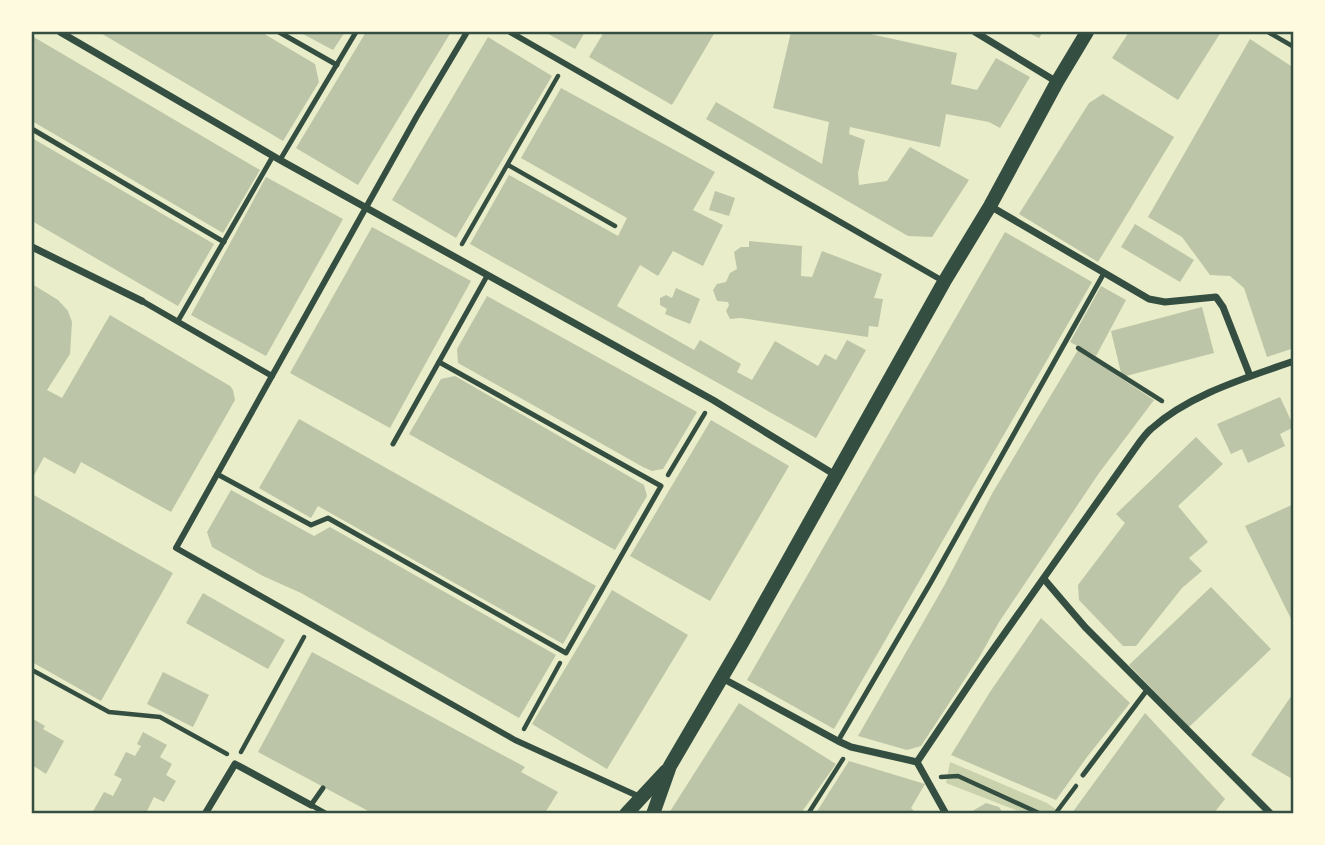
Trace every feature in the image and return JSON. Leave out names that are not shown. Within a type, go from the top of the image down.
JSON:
[{"type":"main road","points":[[653,814],[670,766],[1087,32]]},
{"type":"main road","points":[[627,813],[670,766]]},
{"type":"street","points":[[60,32],[276,158],[713,400],[836,476]]},
{"type":"street","points":[[467,32],[176,548],[515,740],[640,797]]},
{"type":"street","points":[[510,32],[944,282]]},
{"type":"street","points":[[975,32],[1057,82]]},
{"type":"street","points":[[989,206],[1149,299],[1166,302],[1216,297],[1223,307],[1250,376]]},
{"type":"street","points":[[32,247],[142,301],[272,376]]},
{"type":"street","points":[[918,762],[984,664],[1151,429],[1193,401],[1293,360]]},
{"type":"street","points":[[1044,579],[1085,627],[1270,814]]},
{"type":"street","points":[[722,678],[851,747],[918,762]]},
{"type":"street","points":[[205,814],[236,761],[311,805]]},
{"type":"street","points":[[918,762],[946,814]]},
{"type":"lane","points":[[279,32],[337,65]]},
{"type":"lane","points":[[178,321],[224,242],[356,32]]},
{"type":"lane","points":[[32,130],[224,242]]},
{"type":"lane","points":[[838,741],[931,582],[1104,273]]},
{"type":"lane","points":[[393,444],[487,276]]},
{"type":"lane","points":[[217,474],[311,525],[328,518],[566,653],[662,486],[439,362]]},
{"type":"lane","points":[[1083,775],[1147,690]]},
{"type":"lane","points":[[323,788],[311,805],[327,814]]},
{"type":"path","points":[[1268,32],[1293,47]]},
{"type":"path","points":[[462,244],[566,64]]},
{"type":"path","points":[[508,165],[615,226]]},
{"type":"path","points":[[1088,355],[1178,411]]},
{"type":"path","points":[[662,486],[713,400]]},
{"type":"path","points":[[32,670],[109,712],[160,717],[236,761],[302,642],[308,622]]},
{"type":"path","points":[[515,740],[566,653]]},
{"type":"path","points":[[808,814],[851,747]]},
{"type":"path","points":[[1055,814],[1083,775]]},
{"type":"path","points":[[928,783],[938,777],[958,776],[1041,814]]},
{"type":"green space","points":[[950,762],[1047,803],[1061,813],[1023,813],[946,783]]},
{"type":"building","points":[[99,32],[261,32],[315,64],[319,82],[283,141]]},
{"type":"building","points":[[299,32],[345,32],[333,50]]},
{"type":"building","points":[[366,32],[451,32],[358,185],[296,148]]},
{"type":"building","points":[[545,32],[585,32],[575,49]]},
{"type":"building","points":[[604,32],[715,32],[672,105],[589,57]]},
{"type":"building","points":[[791,32],[861,32],[957,53],[951,84],[977,90],[996,58],[1030,77],[1000,128],[989,122],[946,114],[940,147],[850,127],[849,134],[865,140],[858,173],[859,185],[887,181],[910,147],[969,180],[932,237],[908,236],[706,119],[716,102],[822,164],[829,122],[773,108]]},
{"type":"building","points":[[1027,32],[1043,32],[1039,38]]},
{"type":"building","points":[[1129,32],[1221,32],[1178,100],[1112,58]]},
{"type":"building","points":[[32,36],[260,170],[223,233],[32,121]]},
{"type":"building","points":[[488,37],[552,76],[456,238],[392,200]]},
{"type":"building","points":[[1250,39],[1294,68],[1294,348],[1267,357],[1244,288],[1230,276],[1210,275],[1182,237],[1148,217]]},
{"type":"building","points":[[561,88],[715,172],[693,210],[723,225],[703,266],[673,251],[658,276],[640,265],[617,306],[694,350],[700,340],[741,364],[737,372],[752,380],[775,341],[818,366],[825,354],[836,360],[847,340],[866,350],[816,438],[470,244],[509,175],[618,236],[627,218],[521,158]]},
{"type":"building","points":[[1103,94],[1174,137],[1098,262],[1019,214],[1089,103]]},
{"type":"building","points":[[32,138],[214,244],[178,306],[32,221]]},
{"type":"building","points":[[266,177],[343,219],[266,356],[191,315]]},
{"type":"building","points":[[715,191],[735,198],[729,216],[709,210]]},
{"type":"building","points":[[1135,224],[1194,260],[1180,282],[1121,247]]},
{"type":"building","points":[[372,227],[471,281],[390,428],[290,373]]},
{"type":"building","points":[[1005,232],[1092,282],[834,729],[747,680]]},
{"type":"building","points":[[749,241],[802,246],[801,276],[812,277],[822,251],[882,274],[874,298],[883,299],[878,327],[869,326],[868,337],[741,318],[730,319],[726,311],[728,302],[717,301],[713,290],[717,284],[726,282],[730,273],[737,269],[734,252],[741,247],[749,247]]},
{"type":"building","points":[[32,284],[58,300],[68,311],[72,322],[70,354],[47,390],[62,398],[110,315],[233,390],[235,400],[171,512],[81,462],[75,474],[44,457],[32,479]]},
{"type":"building","points":[[1101,286],[1126,300],[1096,356],[1070,342]]},
{"type":"building","points":[[676,288],[700,299],[690,324],[665,314],[667,309],[660,305],[660,298],[666,295],[672,298]]},
{"type":"building","points":[[487,296],[697,412],[663,469],[652,471],[643,467],[458,363],[457,349]]},
{"type":"building","points":[[1202,307],[1214,353],[1122,377],[1111,331]]},
{"type":"building","points":[[1078,350],[1154,400],[1099,473],[999,622],[921,746],[907,750],[858,736],[944,586],[993,492]]},
{"type":"building","points":[[455,376],[644,485],[647,496],[615,550],[409,434],[441,379]]},
{"type":"building","points":[[1280,397],[1294,427],[1280,434],[1285,446],[1248,463],[1242,449],[1231,454],[1217,424]]},
{"type":"building","points":[[299,419],[596,586],[563,644],[318,506],[311,518],[259,488]]},
{"type":"building","points":[[711,420],[789,466],[710,601],[630,556]]},
{"type":"building","points":[[1196,437],[1223,464],[1178,506],[1208,542],[1189,558],[1202,571],[1182,588],[1136,646],[1123,646],[1079,600],[1078,585],[1125,523],[1116,514]]},
{"type":"building","points":[[231,490],[314,536],[330,527],[556,655],[519,718],[301,593],[263,576],[212,547],[207,532]]},
{"type":"building","points":[[32,494],[173,573],[101,701],[32,662]]},
{"type":"building","points":[[1294,504],[1294,625],[1245,526]]},
{"type":"building","points":[[1211,587],[1271,649],[1189,727],[1129,665]]},
{"type":"building","points":[[612,590],[688,635],[607,769],[532,724]]},
{"type":"building","points":[[203,593],[285,640],[268,669],[186,623]]},
{"type":"building","points":[[1041,618],[1130,703],[1056,800],[951,755]]},
{"type":"building","points":[[312,652],[525,767],[521,772],[558,792],[545,813],[372,813],[258,752]]},
{"type":"building","points":[[163,672],[209,695],[193,727],[147,704]]},
{"type":"building","points":[[1294,692],[1294,780],[1251,755]]},
{"type":"building","points":[[739,703],[836,764],[801,813],[669,813]]},
{"type":"building","points":[[1145,713],[1225,799],[1214,813],[1072,813]]},
{"type":"building","points":[[35,720],[45,726],[43,729],[64,741],[46,774],[32,765],[32,722]]},
{"type":"building","points":[[143,732],[167,745],[160,757],[172,764],[166,775],[176,781],[164,802],[154,797],[146,813],[92,813],[104,792],[113,796],[122,779],[114,775],[126,752],[135,756],[141,746],[137,744]]},
{"type":"building","points":[[849,761],[925,784],[911,808],[916,813],[816,813]]},
{"type":"building","points":[[986,803],[999,807],[1003,813],[969,813]]}]
